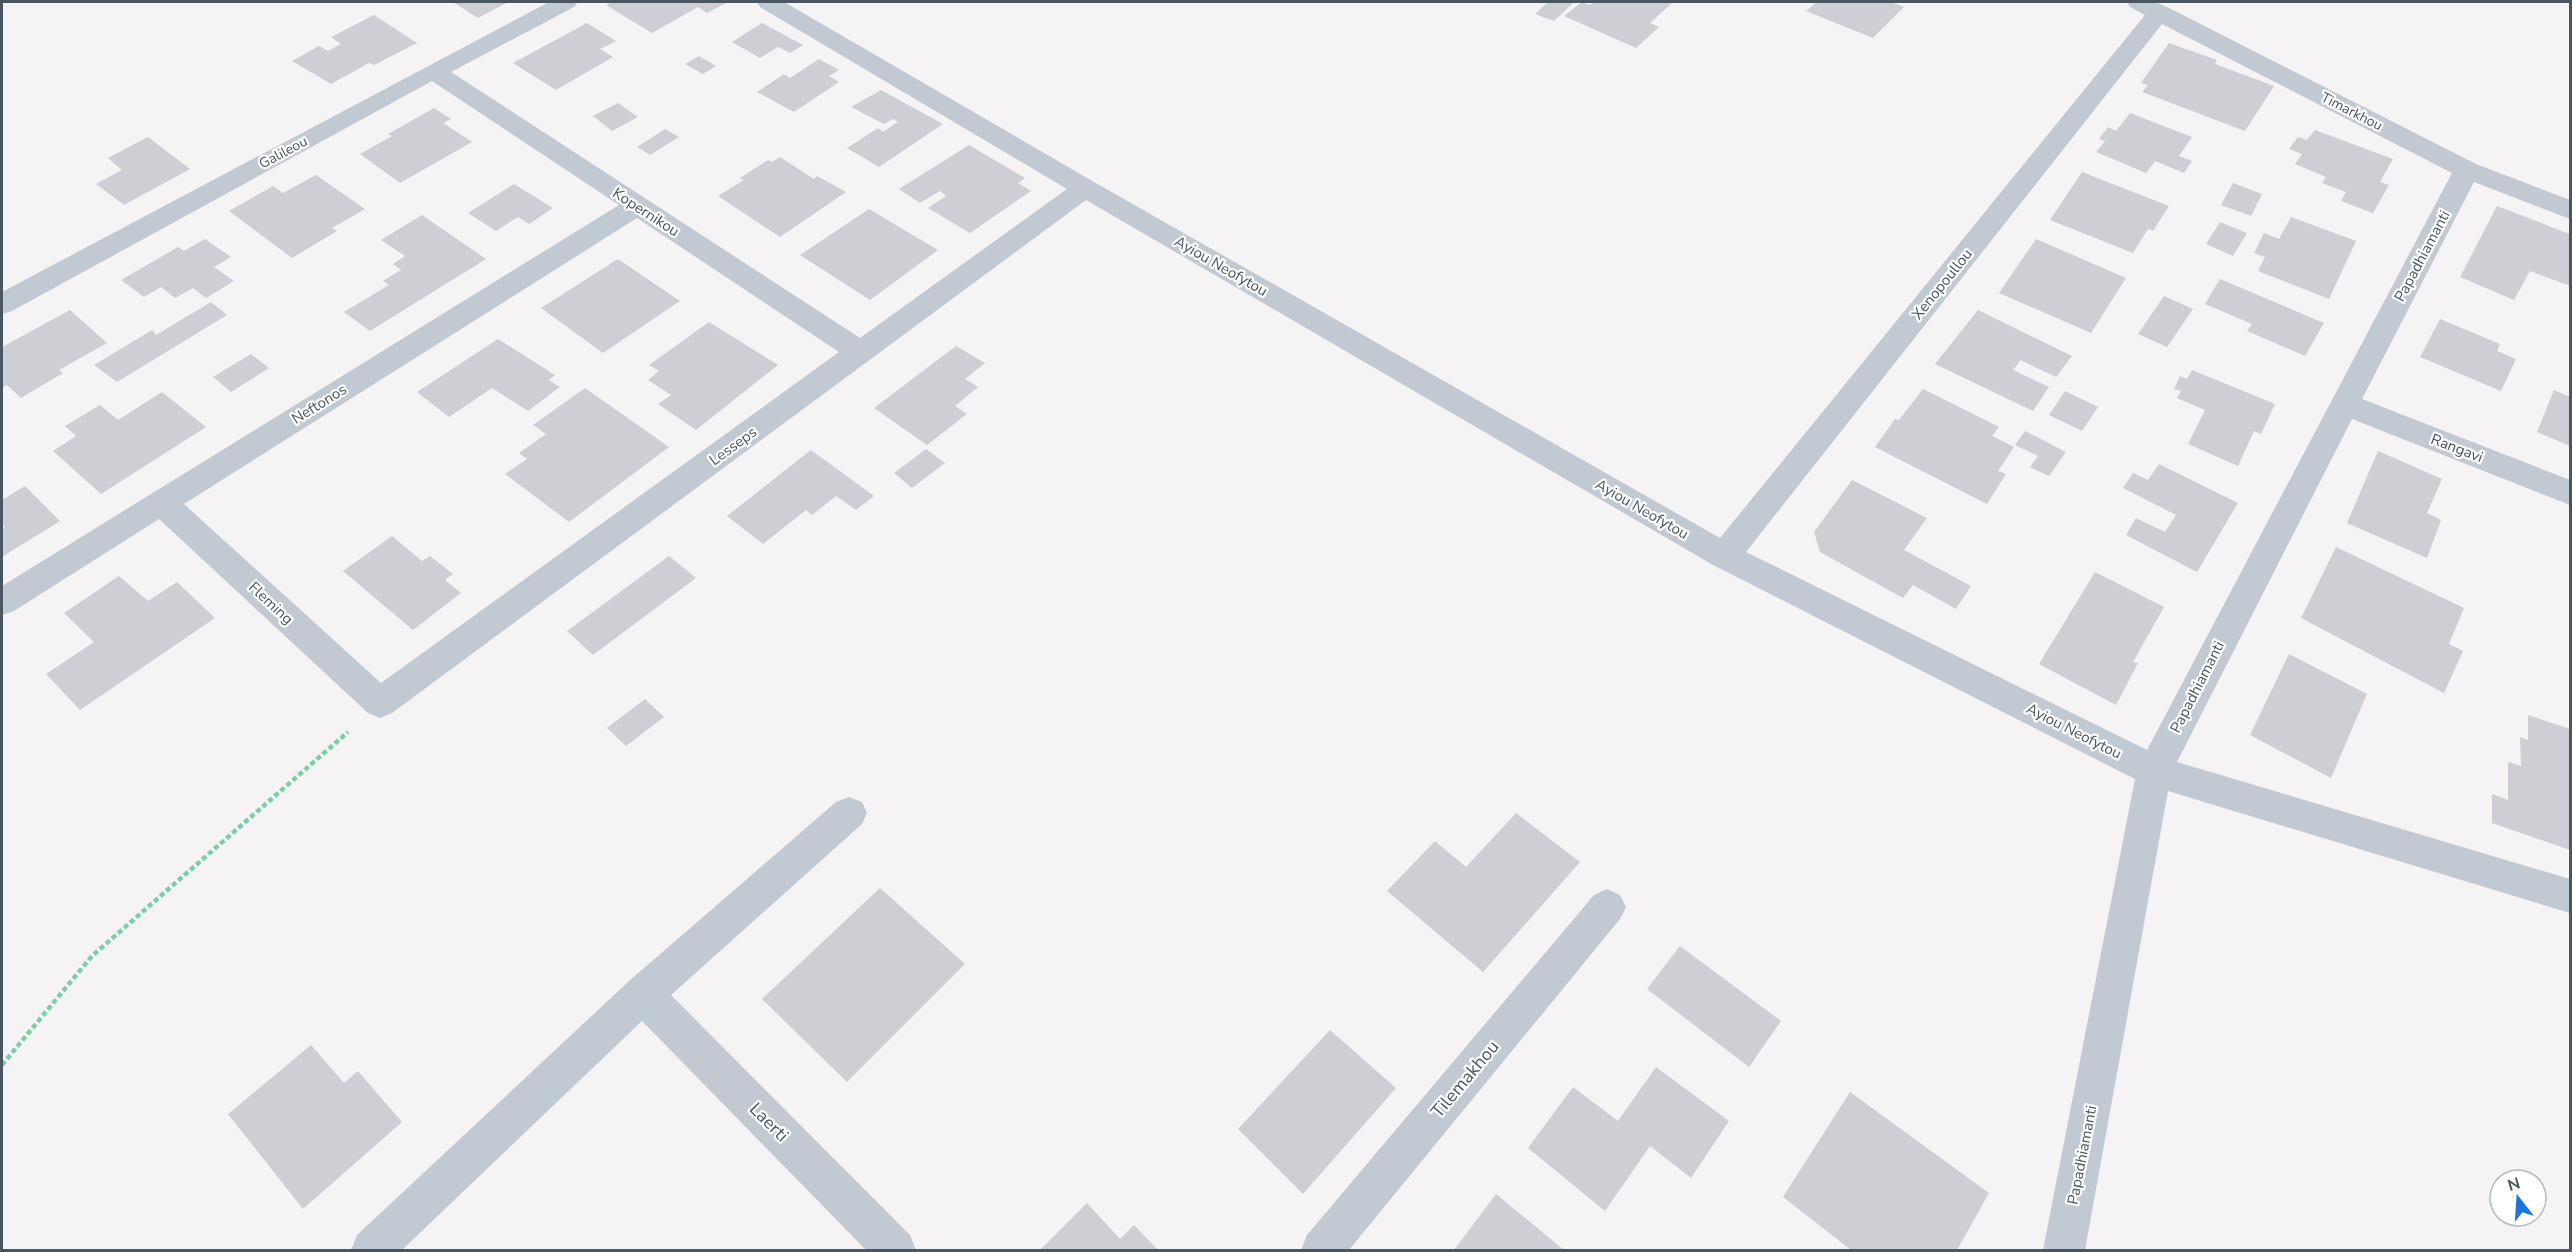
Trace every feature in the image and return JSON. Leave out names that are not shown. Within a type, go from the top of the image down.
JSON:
[{"type":"street","name":"Galileou","points":[[2,304],[433,70],[566,2]]},
{"type":"street","name":"Ayiou Neofytou","points":[[768,2],[1085,188],[1724,556],[2154,771],[2571,896]]},
{"type":"street","name":"Timarkhou","points":[[2149,7],[2467,170],[2571,210]]},
{"type":"street","name":"Xenopoullou","points":[[1724,556],[2149,7]]},
{"type":"street","name":"Kopernikou","points":[[433,70],[861,352]]},
{"type":"street","name":"Papadhiamanti","points":[[2064,1251],[2154,771],[2467,170]]},
{"type":"street","name":"Lesseps","points":[[380,704],[1085,188]]},
{"type":"street","name":"Neftonos","points":[[2,602],[637,206]]},
{"type":"street","name":"Rangavi","points":[[2344,404],[2571,493]]},
{"type":"street","name":"Fleming","points":[[161,502],[380,704]]},
{"type":"street","points":[[372,1251],[643,994],[849,813]]},
{"type":"street","name":"Tilemakhou","points":[[1322,1251],[1607,907]]},
{"type":"street","name":"Laerti","points":[[643,994],[895,1251]]},
{"type":"path","points":[[2,1065],[92,956],[380,704]]},
{"type":"building","points":[[453,2],[508,2],[478,18]]},
{"type":"building","points":[[613,2],[728,2],[707,13],[698,7],[652,33],[606,5]]},
{"type":"building","points":[[1548,2],[1573,3],[1554,21],[1535,14]]},
{"type":"building","points":[[1582,2],[1590,5],[1594,2],[1672,3],[1650,23],[1659,27],[1636,48],[1564,16]]},
{"type":"building","points":[[1817,2],[1891,2],[1904,7],[1873,38],[1806,11]]},
{"type":"building","points":[[374,15],[417,43],[374,65],[369,63],[331,84],[292,61],[319,46],[328,51],[341,44],[331,37]]},
{"type":"building","points":[[587,23],[616,41],[600,49],[613,57],[556,90],[513,63]]},
{"type":"building","points":[[762,23],[803,45],[790,53],[778,47],[760,58],[732,42]]},
{"type":"building","points":[[2169,43],[2217,60],[2215,64],[2274,86],[2245,131],[2142,92],[2148,85],[2141,83]]},
{"type":"building","points":[[699,56],[716,66],[703,74],[685,64]]},
{"type":"building","points":[[819,59],[839,70],[829,76],[839,82],[794,112],[757,92],[784,74],[790,78]]},
{"type":"building","points":[[881,90],[943,124],[879,167],[847,148],[878,128],[883,132],[898,122],[893,119],[884,124],[851,107]]},
{"type":"building","points":[[618,103],[638,117],[612,131],[593,116]]},
{"type":"building","points":[[434,108],[451,119],[443,123],[472,142],[400,183],[360,154],[392,136],[388,134]]},
{"type":"building","points":[[2130,113],[2192,137],[2179,156],[2192,161],[2184,173],[2155,161],[2146,173],[2096,152],[2105,141],[2099,139],[2108,127],[2116,131]]},
{"type":"building","points":[[665,129],[679,137],[650,155],[637,147]]},
{"type":"building","points":[[2315,130],[2393,159],[2380,182],[2389,185],[2373,213],[2341,201],[2346,192],[2322,183],[2326,177],[2295,164],[2302,154],[2289,149],[2298,137],[2307,140]]},
{"type":"building","points":[[148,137],[190,169],[124,205],[96,184],[122,170],[108,158]]},
{"type":"building","points":[[969,145],[1025,178],[1018,183],[1031,191],[970,233],[928,208],[946,196],[940,191],[920,203],[899,189]]},
{"type":"building","points":[[780,157],[814,179],[817,176],[846,192],[780,237],[718,196],[744,180],[740,178],[768,160],[772,162]]},
{"type":"building","points":[[2082,172],[2169,206],[2153,231],[2148,229],[2133,253],[2050,220]]},
{"type":"building","points":[[316,175],[365,209],[332,228],[337,231],[292,258],[229,211],[273,186],[283,193]]},
{"type":"building","points":[[2233,183],[2262,194],[2251,216],[2221,205]]},
{"type":"building","points":[[514,184],[553,208],[529,224],[518,217],[496,231],[468,213]]},
{"type":"building","points":[[2497,206],[2570,234],[2570,286],[2530,271],[2514,300],[2460,277]]},
{"type":"building","points":[[869,209],[938,250],[870,300],[800,255]]},
{"type":"building","points":[[422,215],[486,259],[370,331],[344,312],[389,285],[383,281],[401,270],[393,264],[405,256],[381,240]]},
{"type":"building","points":[[2291,217],[2356,241],[2329,299],[2258,271],[2265,257],[2254,253],[2264,233],[2279,239]]},
{"type":"building","points":[[2220,222],[2247,233],[2233,256],[2206,244]]},
{"type":"building","points":[[205,239],[231,257],[214,267],[234,281],[206,298],[193,288],[175,298],[161,287],[144,297],[121,280],[178,247],[184,251]]},
{"type":"building","points":[[2036,239],[2126,278],[2091,333],[1999,293]]},
{"type":"building","points":[[618,259],[680,301],[603,353],[541,308]]},
{"type":"building","points":[[2220,279],[2324,323],[2305,356],[2247,331],[2252,324],[2205,304]]},
{"type":"building","points":[[2164,296],[2193,309],[2167,347],[2138,334]]},
{"type":"building","points":[[211,302],[227,315],[117,382],[94,365],[152,330],[156,335]]},
{"type":"building","points":[[70,310],[107,343],[59,370],[63,373],[21,398],[7,385],[2,388],[2,347]]},
{"type":"building","points":[[1978,310],[2072,356],[2056,377],[2020,360],[2013,370],[2049,387],[2033,411],[1935,364]]},
{"type":"building","points":[[2440,319],[2500,344],[2497,351],[2516,359],[2501,391],[2420,357]]},
{"type":"building","points":[[709,322],[778,365],[696,430],[658,404],[671,395],[648,380],[659,371],[649,365]]},
{"type":"building","points":[[498,339],[555,375],[549,380],[560,387],[528,411],[492,388],[449,417],[417,392]]},
{"type":"building","points":[[956,346],[985,363],[965,379],[978,387],[955,406],[967,414],[927,445],[874,408]]},
{"type":"building","points":[[251,354],[269,368],[231,392],[213,377]]},
{"type":"building","points":[[2192,370],[2275,404],[2261,434],[2254,431],[2238,466],[2188,444],[2205,410],[2177,398],[2181,391],[2174,389],[2180,376],[2187,379]]},
{"type":"building","points":[[585,388],[669,447],[569,522],[505,474],[527,459],[519,453],[546,434],[533,425]]},
{"type":"building","points":[[1923,389],[1999,427],[1992,436],[2014,447],[1998,471],[2006,474],[1987,504],[1875,447],[1895,419],[1899,420]]},
{"type":"building","points":[[2554,390],[2570,397],[2570,446],[2537,432]]},
{"type":"building","points":[[2065,391],[2098,407],[2082,431],[2049,415]]},
{"type":"building","points":[[162,392],[206,427],[101,494],[53,451],[76,436],[65,426],[100,405],[118,420]]},
{"type":"building","points":[[2025,431],[2066,452],[2049,476],[2030,467],[2038,456],[2015,445]]},
{"type":"building","points":[[926,449],[945,463],[912,488],[894,473]]},
{"type":"building","points":[[811,450],[874,496],[856,510],[836,496],[812,515],[806,510],[763,544],[727,516]]},
{"type":"building","points":[[2378,451],[2442,479],[2427,513],[2441,520],[2427,558],[2347,523]]},
{"type":"building","points":[[2159,464],[2238,503],[2197,572],[2126,535],[2136,518],[2165,532],[2176,515],[2123,488],[2133,473],[2148,480]]},
{"type":"building","points":[[1852,480],[1927,518],[1904,550],[1971,586],[1956,609],[1913,585],[1903,598],[1820,552],[1814,532]]},
{"type":"building","points":[[25,486],[60,521],[2,557],[2,529],[5,527],[2,523],[2,500]]},
{"type":"building","points":[[392,536],[422,561],[430,556],[453,574],[445,580],[461,593],[413,630],[343,571]]},
{"type":"building","points":[[2336,547],[2464,608],[2449,644],[2463,651],[2444,693],[2301,618]]},
{"type":"building","points":[[669,556],[696,578],[593,655],[567,631]]},
{"type":"building","points":[[2095,572],[2164,607],[2133,662],[2138,663],[2116,705],[2039,664]]},
{"type":"building","points":[[119,576],[148,601],[177,582],[215,618],[80,710],[46,674],[94,642],[64,613]]},
{"type":"building","points":[[2289,654],[2367,694],[2331,778],[2250,735]]},
{"type":"building","points":[[645,699],[664,717],[626,746],[607,728]]},
{"type":"building","points":[[2528,715],[2570,729],[2570,850],[2492,823],[2492,794],[2508,800],[2508,762],[2521,766],[2520,737],[2528,740]]},
{"type":"building","points":[[1516,813],[1580,862],[1483,972],[1387,891],[1435,841],[1466,867]]},
{"type":"building","points":[[880,888],[965,964],[847,1082],[762,999]]},
{"type":"building","points":[[1680,946],[1781,1021],[1749,1067],[1647,989]]},
{"type":"building","points":[[1330,1030],[1396,1088],[1303,1194],[1238,1129]]},
{"type":"building","points":[[311,1045],[344,1083],[358,1071],[402,1122],[303,1209],[228,1114]]},
{"type":"building","points":[[1656,1067],[1729,1121],[1691,1178],[1650,1146],[1605,1211],[1528,1148],[1573,1087],[1618,1121]]},
{"type":"building","points":[[1850,1092],[1989,1193],[1957,1250],[1851,1250],[1783,1197]]},
{"type":"building","points":[[1496,1194],[1564,1250],[1454,1250]]},
{"type":"building","points":[[1087,1203],[1120,1239],[1134,1225],[1158,1250],[1040,1250]]}]
